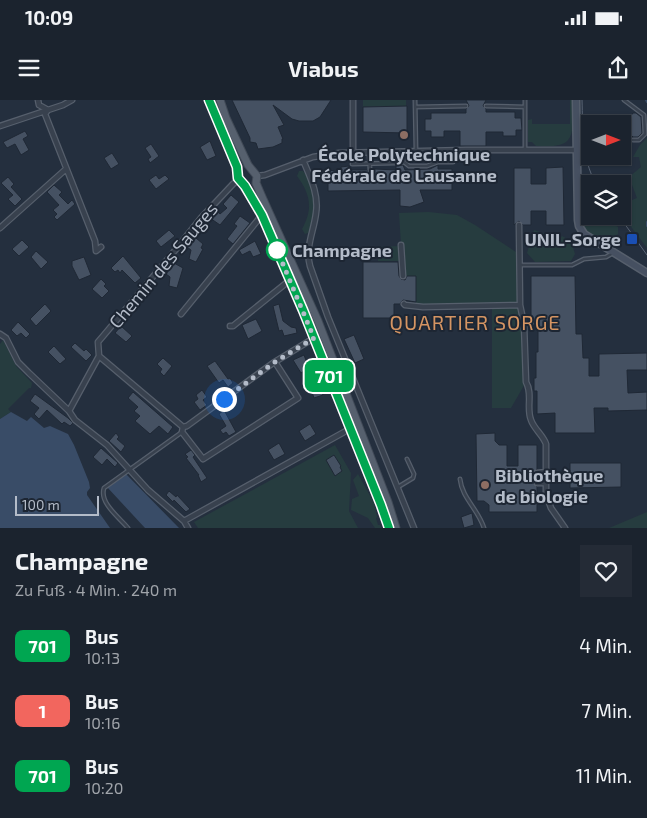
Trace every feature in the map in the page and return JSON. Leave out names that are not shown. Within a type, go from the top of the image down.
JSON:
[{"type":"main road","points":[[209,100],[239,175],[262,215],[290,280],[389,528]]},
{"type":"main road","points":[[220,100],[226,118],[256,180],[318,321],[388,502],[396,528]]},
{"type":"main road","points":[[239,175],[244,167],[250,168]]},
{"type":"main road","points":[[245,186],[252,186],[256,180]]},
{"type":"main road","points":[[324,363],[331,372],[338,388],[340,390],[344,389]]},
{"type":"street","points":[[38,100],[39,105],[48,110]]},
{"type":"street","points":[[0,126],[63,105],[72,100]]},
{"type":"street","points":[[353,100],[354,153]]},
{"type":"street","points":[[576,100],[579,226],[584,234],[647,273]]},
{"type":"street","points":[[48,110],[45,114],[95,241],[96,251],[101,248]]},
{"type":"street","points":[[256,180],[303,160],[320,156],[354,153],[473,150],[576,150]]},
{"type":"street","points":[[303,160],[315,190],[317,201],[316,216],[309,240],[308,259],[310,266],[328,317],[414,528]]},
{"type":"street","points":[[0,228],[66,169]]},
{"type":"street","name":"Chemin des Sauges","points":[[69,411],[99,356],[98,342],[239,175]]},
{"type":"street","points":[[180,314],[262,215]]},
{"type":"street","points":[[518,225],[520,305],[524,324],[526,382],[529,388],[530,418],[546,444],[548,502],[565,528]]},
{"type":"street","points":[[401,245],[403,276]]},
{"type":"street","points":[[230,326],[233,326],[290,280]]},
{"type":"street","points":[[404,304],[405,306],[423,307],[520,305]]},
{"type":"street","points":[[0,334],[11,345],[18,362],[69,411],[75,420],[107,445],[148,490],[184,520],[188,528]]},
{"type":"street","points":[[183,429],[275,362],[314,338]]},
{"type":"street","points":[[99,356],[183,429],[202,459],[298,398],[275,362]]},
{"type":"street","points":[[184,520],[351,430]]},
{"type":"street","points":[[537,473],[546,472]]},
{"type":"street","points":[[537,483],[546,483]]},
{"type":"lane","points":[[415,100],[416,152]]},
{"type":"lane","points":[[525,100],[526,151]]},
{"type":"lane","points":[[624,100],[644,116],[644,134],[639,140],[633,140]]},
{"type":"lane","points":[[416,107],[466,106]]},
{"type":"lane","points":[[486,106],[525,107]]},
{"type":"lane","points":[[404,152],[404,162]]},
{"type":"lane","points":[[438,152],[438,162]]},
{"type":"lane","points":[[369,153],[370,170]]},
{"type":"lane","points":[[352,164],[404,162],[412,166],[427,166],[438,162],[453,162]]},
{"type":"lane","points":[[520,265],[572,265],[584,259],[606,257],[614,252]]},
{"type":"lane","points":[[558,265],[558,270]]},
{"type":"lane","points":[[128,528],[105,502],[103,491],[106,486],[183,429]]},
{"type":"lane","points":[[398,487],[413,478],[414,474],[407,459]]},
{"type":"lane","points":[[460,479],[462,490],[480,517],[484,528]]},
{"type":"green space","points":[[363,100],[406,100],[406,106],[363,107]]},
{"type":"green space","points":[[570,100],[572,100],[573,127],[569,139],[565,143],[556,146],[536,146],[532,142],[528,142],[528,120],[532,119],[532,124],[570,124]]},
{"type":"green space","points":[[647,138],[647,248],[630,225],[631,200],[637,198],[631,182],[631,175],[641,167],[639,157],[633,157]]},
{"type":"green space","points":[[299,171],[303,171],[308,177],[314,201],[311,226],[308,233],[305,234],[302,229],[308,215],[309,202],[305,189],[297,176]]},
{"type":"green space","points":[[429,212],[457,215],[519,254],[520,305],[524,324],[526,382],[511,408],[492,408],[492,306],[423,307],[416,304],[416,276],[403,276],[399,213]]},
{"type":"green space","points":[[615,225],[618,227],[618,234],[610,240],[604,236],[594,237],[584,230],[583,226]]},
{"type":"green space","points":[[534,230],[546,234],[548,244],[556,243],[562,236],[571,241],[575,254],[571,261],[535,262],[527,253]]},
{"type":"green space","points":[[399,246],[399,261],[378,261],[378,247]]},
{"type":"green space","points":[[3,340],[16,366],[32,383],[31,388],[8,409],[11,412],[0,419],[0,344]]},
{"type":"green space","points":[[335,445],[351,473],[349,511],[358,528],[198,528],[194,522]]},
{"type":"green space","points":[[358,474],[374,503],[376,518],[381,528],[375,528],[368,518],[351,510],[352,499],[359,496],[353,480]]},
{"type":"green space","points":[[647,512],[647,528],[609,528]]},
{"type":"water","points":[[11,412],[27,421],[31,417],[44,428],[50,426],[68,434],[89,482],[90,488],[87,495],[110,528],[0,528],[0,419]]},
{"type":"water","points":[[126,474],[179,528],[145,528],[107,487]]},
{"type":"building","points":[[232,100],[331,100],[320,117],[313,121],[292,119],[273,105],[284,125],[278,127],[283,139],[282,143],[273,147],[258,149],[256,143],[250,142],[250,138]]},
{"type":"building","points":[[466,100],[486,100],[483,106],[486,112],[515,112],[515,118],[521,118],[522,130],[516,130],[516,136],[503,136],[503,132],[486,132],[486,146],[460,146],[460,131],[444,131],[444,137],[431,137],[431,131],[425,131],[425,119],[431,119],[431,113],[466,113],[466,109],[469,106]]},
{"type":"building","points":[[407,106],[407,133],[363,132],[363,107]]},
{"type":"building","points":[[636,113],[641,117],[642,133],[638,137],[631,135],[631,116]]},
{"type":"building","points":[[25,131],[28,136],[23,139],[29,150],[21,155],[15,144],[7,148],[3,142]]},
{"type":"building","points":[[210,141],[216,156],[207,160],[200,147]]},
{"type":"building","points":[[151,144],[159,156],[150,163],[148,159],[151,157],[145,148]]},
{"type":"building","points":[[112,153],[119,164],[111,169],[104,158]]},
{"type":"building","points":[[403,165],[405,170],[430,169],[438,165],[438,169],[452,169],[452,190],[420,190],[424,202],[410,207],[400,206],[400,190],[328,191],[328,179],[325,179],[324,171],[341,170],[341,167],[349,166],[349,170],[367,170],[371,173],[375,169],[396,170],[396,166]]},
{"type":"building","points":[[563,167],[564,225],[546,225],[546,211],[531,211],[531,225],[523,225],[519,221],[514,225],[514,168],[531,168],[531,184],[546,184],[546,168]]},
{"type":"building","points":[[156,175],[159,179],[165,175],[169,179],[156,189],[149,180]]},
{"type":"building","points":[[8,177],[14,184],[11,187],[22,199],[15,206],[8,199],[13,195],[1,183]]},
{"type":"building","points":[[54,185],[62,192],[59,195],[68,204],[72,200],[75,204],[57,220],[54,217],[57,214],[53,210],[59,205],[47,192]]},
{"type":"building","points":[[231,195],[239,202],[220,225],[210,218],[217,211],[220,214],[227,208],[223,204]]},
{"type":"building","points":[[240,216],[250,223],[233,244],[227,239],[237,226],[234,224]]},
{"type":"building","points":[[169,230],[175,236],[161,247],[156,241]]},
{"type":"building","points":[[196,238],[203,244],[201,248],[203,249],[196,262],[189,259],[191,250],[187,247]]},
{"type":"building","points":[[22,240],[29,247],[19,256],[12,249]]},
{"type":"building","points":[[255,241],[261,254],[253,257],[250,251],[242,255],[239,250]]},
{"type":"building","points":[[36,251],[48,262],[41,269],[31,257]]},
{"type":"building","points":[[123,256],[141,278],[135,283],[122,270],[120,273],[118,270],[115,272],[111,268]]},
{"type":"building","points":[[84,257],[91,275],[79,280],[72,266],[72,261]]},
{"type":"building","points":[[363,262],[398,262],[401,279],[405,280],[407,276],[416,276],[416,302],[403,300],[400,304],[394,304],[394,318],[363,318]]},
{"type":"building","points":[[174,263],[183,268],[177,288],[169,286],[170,277],[166,274]]},
{"type":"building","points":[[531,276],[575,276],[576,334],[582,334],[583,358],[589,358],[589,376],[599,376],[599,354],[647,353],[647,370],[627,370],[628,393],[647,392],[647,410],[608,411],[608,408],[594,408],[595,433],[555,433],[555,413],[537,414],[537,391],[534,391],[534,378],[536,378],[536,352],[538,352],[538,325],[531,325]]},
{"type":"building","points":[[101,279],[109,291],[102,298],[92,289]]},
{"type":"building","points":[[45,304],[51,311],[36,326],[30,319]]},
{"type":"building","points":[[279,304],[283,321],[296,328],[297,333],[284,336],[282,330],[279,331],[273,306]]},
{"type":"building","points":[[256,319],[262,331],[248,339],[242,325]]},
{"type":"building","points":[[18,322],[30,334],[26,338],[21,333],[17,336],[11,330]]},
{"type":"building","points":[[121,326],[132,336],[126,342],[115,333]]},
{"type":"building","points":[[354,335],[364,359],[355,363],[344,339]]},
{"type":"building","points":[[75,343],[92,355],[86,361],[71,347]]},
{"type":"building","points":[[54,346],[66,359],[60,364],[48,352]]},
{"type":"building","points":[[304,355],[307,363],[304,365],[307,369],[301,373],[293,360]]},
{"type":"building","points":[[163,358],[172,366],[164,376],[160,372],[162,369],[157,364]]},
{"type":"building","points":[[215,361],[233,383],[228,387],[223,380],[219,383],[207,366]]},
{"type":"building","points":[[316,377],[323,395],[314,398],[308,380]]},
{"type":"building","points":[[202,390],[207,397],[203,400],[207,405],[200,410],[194,402],[198,399],[196,395]]},
{"type":"building","points":[[133,392],[173,427],[168,434],[159,426],[150,434],[135,421],[140,416],[134,411],[138,407],[128,398]]},
{"type":"building","points":[[35,394],[73,423],[70,426],[64,422],[62,424],[47,410],[39,419],[34,414],[39,408],[30,401]]},
{"type":"building","points":[[224,410],[236,432],[229,436],[226,432],[223,434],[220,430],[226,426],[219,414]]},
{"type":"building","points":[[310,424],[316,434],[305,441],[299,431]]},
{"type":"building","points":[[116,433],[119,437],[117,439],[125,446],[121,452],[109,441]]},
{"type":"building","points":[[495,433],[495,441],[499,445],[507,445],[507,466],[518,466],[518,445],[537,445],[537,469],[533,473],[537,479],[533,483],[537,487],[537,512],[489,512],[489,505],[484,501],[477,501],[476,434]]},
{"type":"building","points":[[279,443],[285,454],[274,460],[268,450]]},
{"type":"building","points":[[101,448],[118,463],[115,467],[107,459],[102,465],[93,457]]},
{"type":"building","points":[[191,450],[195,455],[193,457],[207,478],[201,482],[199,475],[186,458],[188,457],[185,454]]},
{"type":"building","points":[[334,455],[342,471],[335,476],[326,460]]},
{"type":"building","points":[[570,463],[621,463],[621,487],[570,488]]},
{"type":"building","points":[[169,491],[176,497],[177,495],[190,509],[186,512],[174,500],[173,502],[166,495]]},
{"type":"building","points":[[472,513],[474,525],[464,528],[461,517]]},
{"type":"tram line","points":[[582,100],[585,153],[592,175]]},
{"type":"tram line","points":[[625,225],[647,255]]},
{"type":"bus line","name":"701","points":[[209,100],[237,167],[238,178],[245,186],[262,215],[303,310],[389,528]]},
{"type":"place","name":"École Polytechnique Fédérale de Lausanne","points":[[404,135]]},
{"type":"place","name":"UNIL-Sorge","points":[[632,239]]},
{"type":"place","name":"Champagne","points":[[277,250]]},
{"type":"place","name":"Bibliothèque de biologie","points":[[485,485]]},
{"type":"district","name":"QUARTIER SORGE","points":[[475,322]]},
{"type":"route","points":[[224,399],[275,362],[314,338],[277,250]]}]
